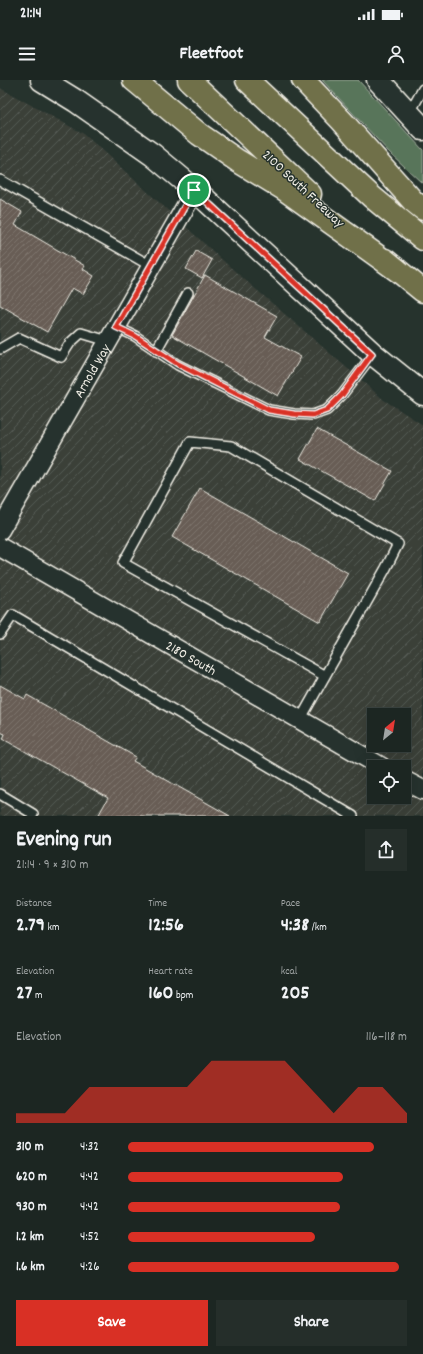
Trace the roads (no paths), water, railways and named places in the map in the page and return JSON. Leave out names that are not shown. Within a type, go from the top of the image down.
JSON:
[{"type":"highway","points":[[134,80],[198,134],[284,189],[397,270]]},
{"type":"highway","name":"2100 South Freeway","points":[[189,80],[314,197],[423,291]]},
{"type":"highway","points":[[247,80],[372,196],[423,239]]},
{"type":"highway","points":[[303,80],[347,126],[413,201],[423,209]]},
{"type":"street","points":[[42,80],[111,124],[153,155],[194,190],[372,354],[423,394]]},
{"type":"street","points":[[378,80],[416,122]]},
{"type":"street","name":"Arnold Way","points":[[0,530],[194,190]]},
{"type":"street","name":"2180 South","points":[[0,547],[370,760]]},
{"type":"street","points":[[411,784],[423,790]]},
{"type":"lane","points":[[416,122],[423,89]]},
{"type":"lane","points":[[0,180],[151,266]]},
{"type":"lane","points":[[156,351],[188,293]]},
{"type":"lane","points":[[0,349],[19,338],[61,357],[70,343],[81,333],[135,336],[178,364],[269,410],[313,415],[327,410],[342,395],[372,354]]},
{"type":"lane","points":[[300,720],[325,676],[386,568],[398,544],[231,446],[190,442],[123,563],[325,676]]},
{"type":"lane","points":[[0,634],[13,615],[354,816]]},
{"type":"lane","points":[[0,794],[33,814],[32,816]]}]
